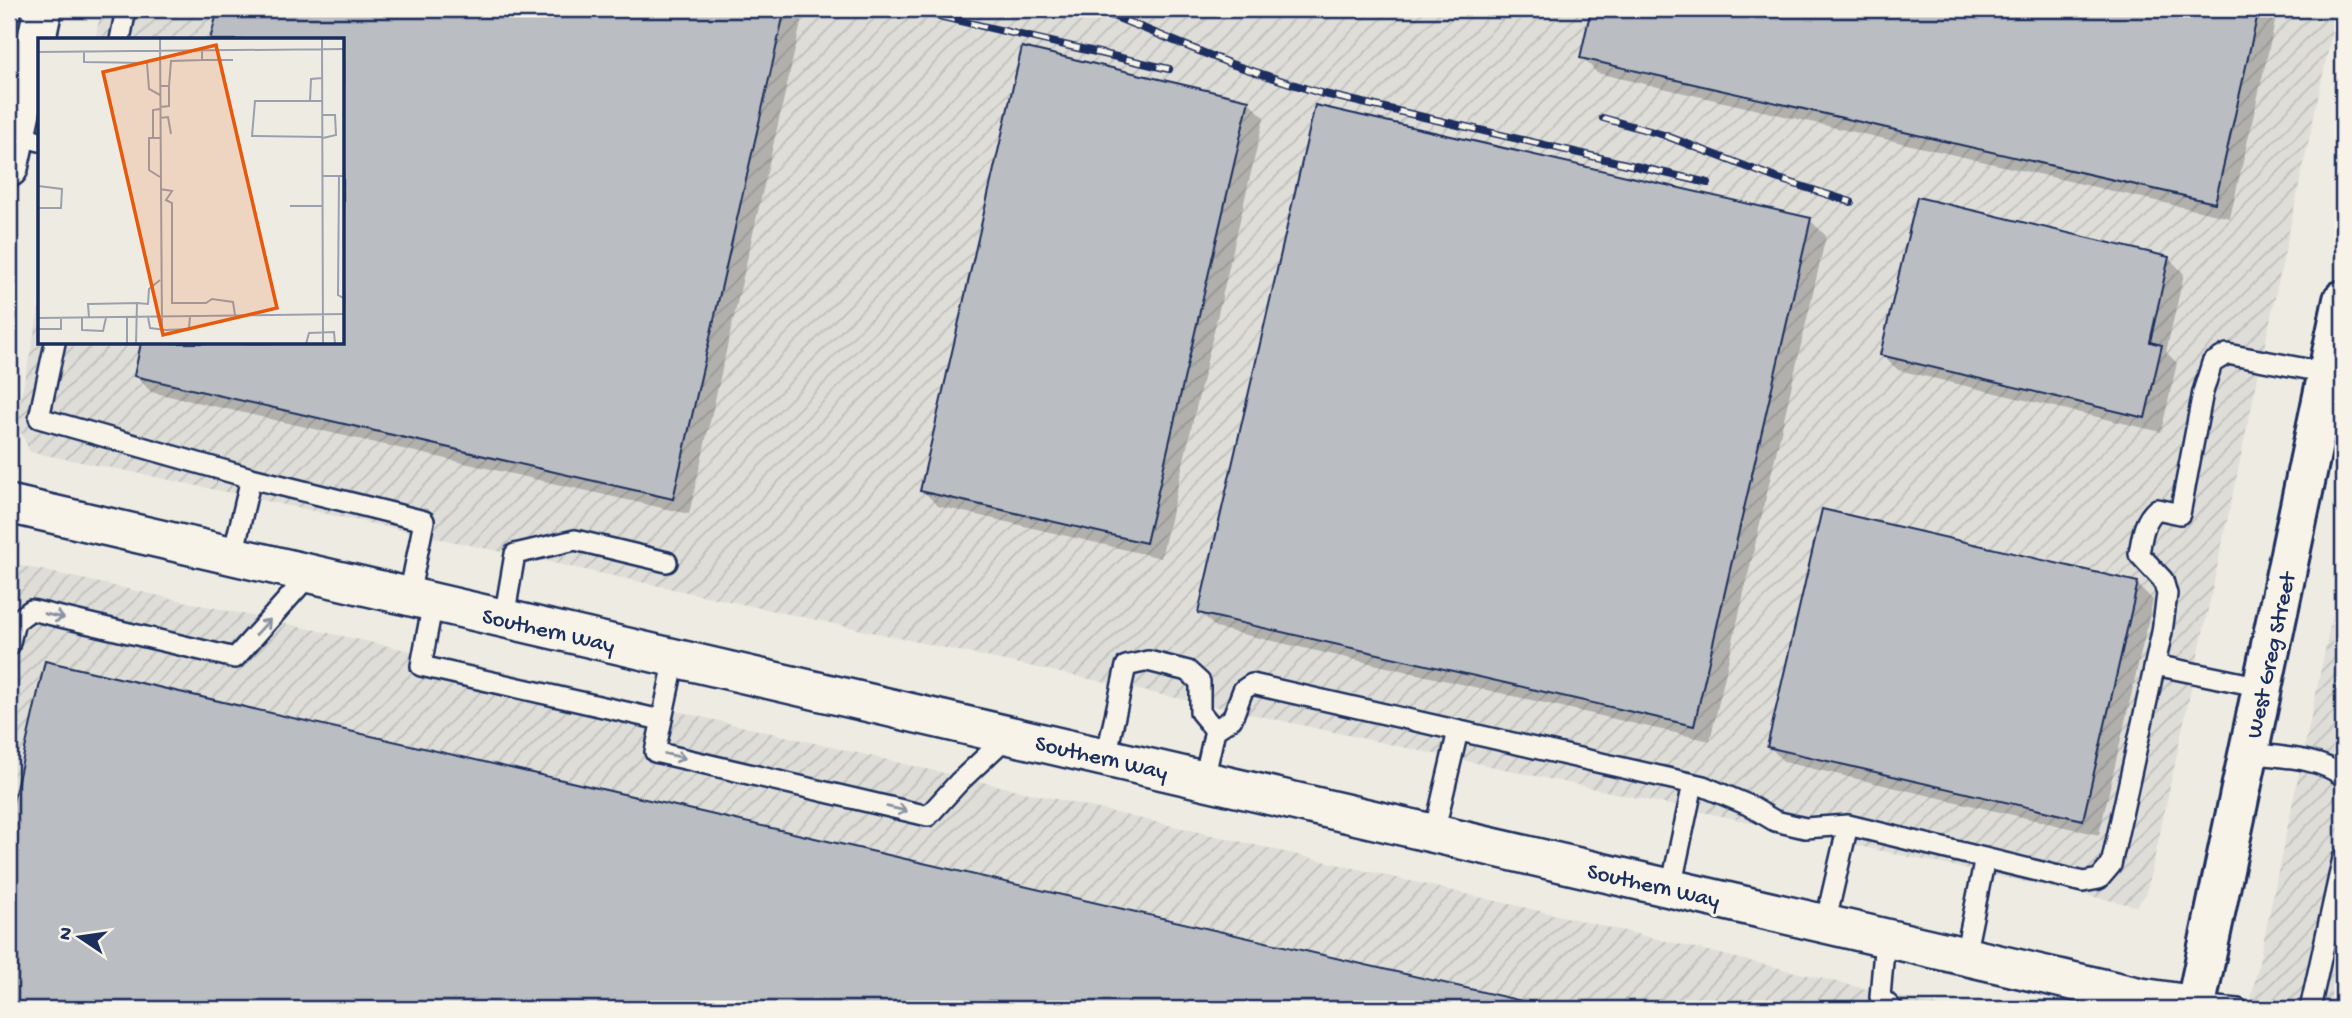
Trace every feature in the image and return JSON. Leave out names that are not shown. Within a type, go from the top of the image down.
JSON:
[{"type":"main road","name":"West Greg Street","points":[[2195,1007],[2343,300]]},
{"type":"street","points":[[39,38],[43,9]]},
{"type":"street","points":[[22,148],[38,42]]},
{"type":"street","name":"Southern Way","points":[[9,504],[2141,997],[2195,1007]]},
{"type":"lane","points":[[120,38],[127,9]]},
{"type":"lane","points":[[55,345],[39,418],[251,478],[424,521],[421,666],[661,720]]},
{"type":"lane","points":[[1204,780],[1215,730],[1232,719],[1243,690],[1252,684],[1703,786],[1748,805],[1774,821],[1805,828],[1848,825],[2083,883],[2099,879],[2111,865],[2168,594],[2163,580],[2138,554],[2143,531],[2148,516],[2157,509],[2180,514],[2203,392],[2212,363],[2227,354],[2328,373]]},
{"type":"lane","points":[[233,555],[251,478]]},
{"type":"lane","points":[[504,618],[516,554],[575,540],[667,562]]},
{"type":"lane","points":[[9,646],[15,622],[31,610],[235,658],[311,573]]},
{"type":"lane","points":[[675,658],[655,752],[928,816],[959,782],[1009,735]]},
{"type":"lane","points":[[1106,757],[1126,666],[1148,661],[1188,671],[1200,682],[1200,712],[1215,730]]},
{"type":"lane","points":[[2155,664],[2262,687]]},
{"type":"lane","points":[[1434,833],[1458,731]]},
{"type":"lane","points":[[2248,753],[2318,763],[2343,776]]},
{"type":"lane","points":[[1671,888],[1693,784]]},
{"type":"lane","points":[[1825,924],[1848,825]]},
{"type":"lane","points":[[1965,956],[1985,858]]},
{"type":"lane","points":[[2310,1009],[2343,858]]},
{"type":"lane","points":[[1885,938],[1880,997],[1893,1009]]},
{"type":"lane","points":[[2195,1007],[2238,1009]]},
{"type":"shaded area","points":[[101,9],[2337,9],[2155,856],[2146,894],[2136,906],[147,475],[30,452],[16,422],[38,315],[38,345],[345,345],[345,38],[95,38]]},
{"type":"shaded area","points":[[9,563],[516,674],[1557,915],[1950,1009],[9,1009]]},
{"type":"shaded area","points":[[2343,565],[2343,1009],[2249,1009]]},
{"type":"building","points":[[218,9],[785,9],[673,499],[134,376],[141,345],[345,345],[345,38],[211,38]]},
{"type":"building","points":[[1591,9],[2259,9],[2215,203],[1580,58]]},
{"type":"building","points":[[1022,47],[1249,100],[1146,543],[920,491]]},
{"type":"building","points":[[1315,105],[1811,218],[1694,726],[1198,613]]},
{"type":"building","points":[[1917,197],[2169,257],[2150,342],[2162,345],[2145,418],[1880,355]]},
{"type":"building","points":[[1822,509],[2138,582],[2083,820],[1767,747]]},
{"type":"building","points":[[45,661],[1557,1009],[9,1009],[9,820]]},
{"type":"railway","points":[[908,9],[1169,69]]},
{"type":"railway","points":[[1096,9],[1231,64],[1320,93],[1708,183]]},
{"type":"railway","points":[[1603,118],[1664,135],[1776,178],[1851,202]]}]
